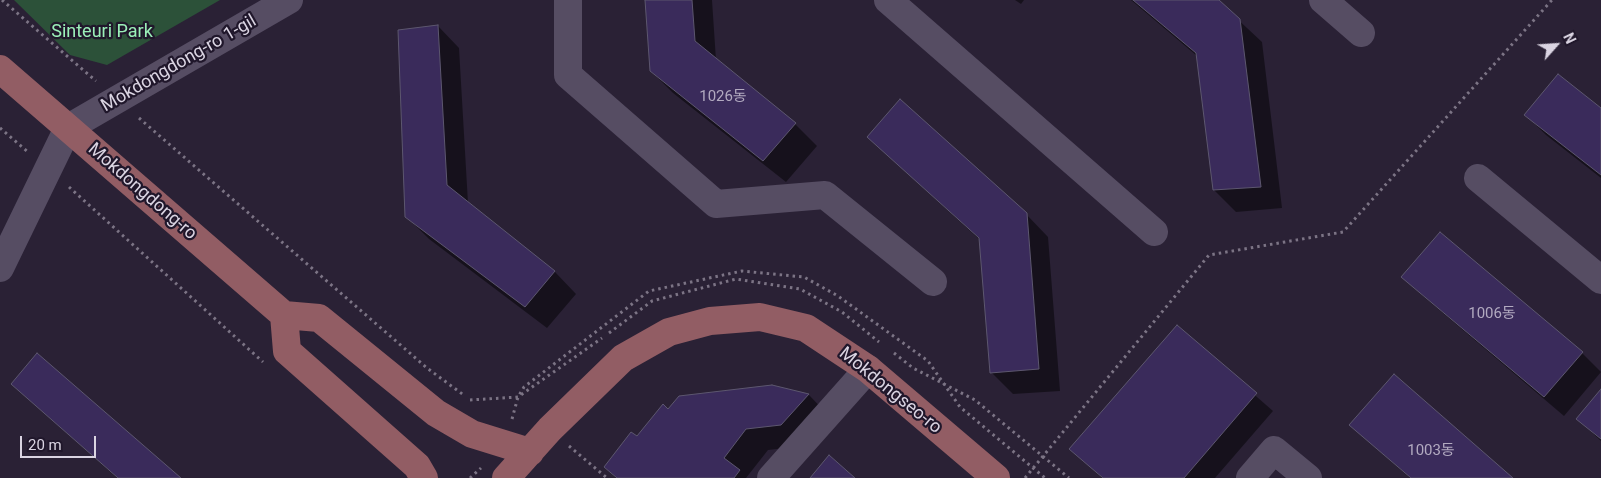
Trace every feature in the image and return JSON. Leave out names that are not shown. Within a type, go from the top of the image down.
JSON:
[{"type":"main road","name":"Mokdongdong-ro","points":[[0,69],[284,315]]},
{"type":"main road","points":[[424,478],[418,466],[287,351],[284,315],[319,318],[436,412],[472,434],[530,452]]},
{"type":"main road","name":"Mokdongseo-ro","points":[[506,478],[550,430],[623,358],[669,332],[710,320],[760,317],[806,328],[868,369],[996,478]]},
{"type":"street","name":"Mokdongdong-ro 1-gil","points":[[68,128],[290,0]]},
{"type":"street","points":[[568,0],[568,75],[716,204],[825,195],[933,282]]},
{"type":"street","points":[[888,0],[1154,232]]},
{"type":"street","points":[[1323,0],[1361,33]]},
{"type":"street","points":[[0,268],[68,128]]},
{"type":"street","points":[[1478,178],[1601,280]]},
{"type":"street","points":[[771,478],[868,369]]},
{"type":"street","points":[[1250,478],[1274,450],[1308,478]]},
{"type":"path","points":[[2,0],[427,368],[472,402],[518,397]]},
{"type":"path","points":[[1025,478],[1209,255],[1343,232],[1552,0]]},
{"type":"path","points":[[0,128],[49,168],[263,363]]},
{"type":"path","points":[[550,430],[607,478]]},
{"type":"green space","name":"Sinteuri Park","points":[[14,0],[220,0],[107,65],[70,55]]},
{"type":"building","points":[[645,0],[692,0],[695,41],[796,123],[763,161],[650,71]]},
{"type":"building","points":[[1133,0],[1219,0],[1240,19],[1261,187],[1213,190],[1196,53]]},
{"type":"building","points":[[438,25],[447,185],[555,271],[525,307],[405,217],[398,30]]},
{"type":"building","points":[[1558,74],[1601,108],[1601,175],[1524,115]]},
{"type":"building","points":[[900,99],[1027,213],[1039,369],[990,373],[979,238],[867,137]]},
{"type":"building","points":[[1440,232],[1583,352],[1544,397],[1401,277]]},
{"type":"building","points":[[1177,325],[1257,393],[1184,478],[1103,478],[1069,449]]},
{"type":"building","points":[[37,353],[181,478],[118,478],[11,384]]},
{"type":"building","points":[[1394,374],[1513,478],[1411,478],[1349,425]]},
{"type":"building","points":[[772,385],[809,394],[781,425],[746,429],[724,458],[740,470],[734,478],[617,478],[604,467],[631,432],[637,436],[663,404],[668,409],[679,396]]},
{"type":"building","points":[[1601,389],[1601,439],[1576,419]]},
{"type":"building","points":[[829,455],[855,478],[810,478]]}]
